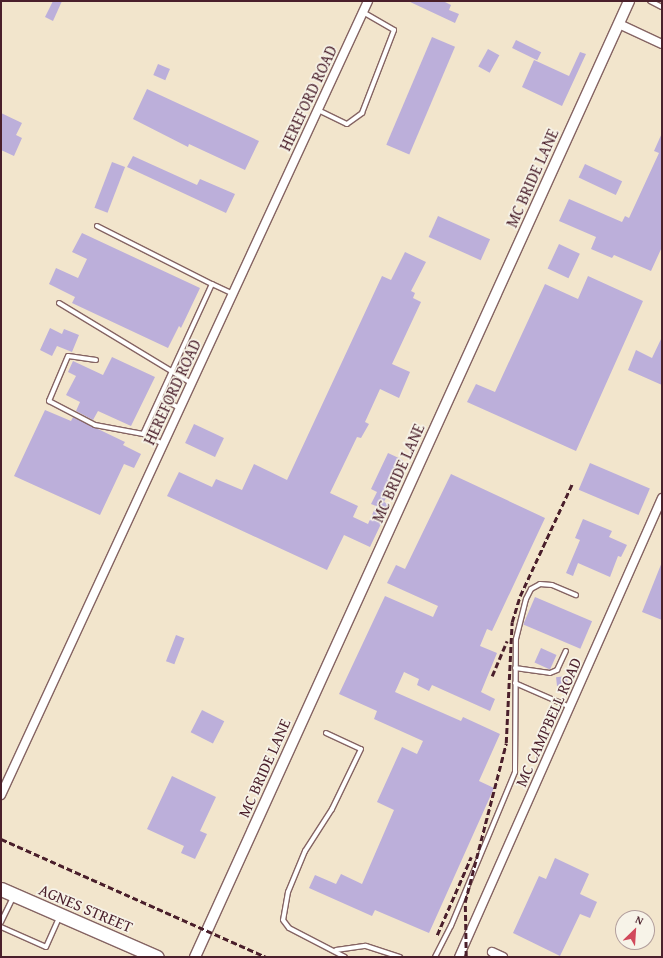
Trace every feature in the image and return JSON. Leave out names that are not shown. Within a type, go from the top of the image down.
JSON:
[{"type":"main road","name":"AGNES STREET","points":[[1,889],[157,957]]},
{"type":"street","name":"HEREFORD ROAD","points":[[1,795],[368,1]]},
{"type":"street","name":"MC BRIDE LANE","points":[[195,957],[630,1]]},
{"type":"street","points":[[619,24],[662,44]]},
{"type":"street","name":"MC CAMPBELL ROAD","points":[[459,957],[662,498]]},
{"type":"street","points":[[492,952],[503,957]]},
{"type":"lane","points":[[650,1],[662,7]]},
{"type":"lane","points":[[318,110],[347,124],[362,113],[394,30],[363,12]]},
{"type":"lane","points":[[97,226],[233,294]]},
{"type":"lane","points":[[143,434],[212,284]]},
{"type":"lane","points":[[59,303],[192,383]]},
{"type":"lane","points":[[96,360],[68,356],[48,401],[95,425],[143,434],[163,444]]},
{"type":"lane","points":[[160,398],[180,408]]},
{"type":"lane","points":[[435,957],[448,932],[514,777],[516,756],[516,639],[520,616],[531,589],[540,584],[552,585],[576,595]]},
{"type":"lane","points":[[515,668],[550,673],[557,670],[566,651]]},
{"type":"lane","points":[[515,683],[570,707]]},
{"type":"lane","points":[[326,733],[361,749],[332,809],[305,851],[288,892],[283,920],[289,928],[335,950],[346,957]]},
{"type":"lane","points":[[1,922],[14,895]]},
{"type":"lane","points":[[1,927],[46,947],[60,915]]},
{"type":"lane","points":[[335,950],[366,946],[400,957]]},
{"type":"building","points":[[53,1],[62,1],[53,21],[45,17]]},
{"type":"building","points":[[408,1],[443,1],[451,5],[449,10],[459,14],[455,23]]},
{"type":"building","points":[[432,37],[455,47],[409,154],[386,145]]},
{"type":"building","points":[[516,40],[541,52],[537,60],[512,48]]},
{"type":"building","points":[[488,49],[499,55],[490,73],[478,66]]},
{"type":"building","points":[[580,52],[586,54],[562,106],[522,87],[534,60],[569,76]]},
{"type":"building","points":[[158,64],[170,69],[165,80],[153,75]]},
{"type":"building","points":[[147,89],[259,141],[245,170],[189,144],[188,147],[133,119]]},
{"type":"building","points":[[1,113],[22,123],[16,135],[22,138],[14,156],[1,150]]},
{"type":"building","points":[[662,133],[662,247],[651,271],[614,255],[612,258],[591,249],[596,237],[559,221],[569,199],[622,222],[625,216],[629,218],[659,153],[654,151]]},
{"type":"building","points":[[133,156],[197,185],[200,179],[235,194],[226,213],[127,167]]},
{"type":"building","points":[[112,162],[125,167],[108,213],[94,208]]},
{"type":"building","points":[[585,164],[622,181],[616,195],[579,178]]},
{"type":"building","points":[[438,216],[490,239],[481,260],[429,237]]},
{"type":"building","points":[[82,233],[200,288],[181,328],[179,326],[168,348],[72,303],[75,297],[49,284],[56,268],[78,278],[87,259],[72,252]]},
{"type":"building","points":[[559,244],[580,254],[568,278],[548,268]]},
{"type":"building","points":[[405,252],[426,262],[411,291],[415,293],[413,298],[421,302],[392,364],[410,372],[399,398],[380,389],[365,422],[369,424],[361,438],[357,437],[330,493],[358,506],[353,517],[368,524],[376,506],[371,504],[377,492],[371,489],[388,453],[403,460],[384,502],[390,505],[370,547],[344,535],[327,570],[167,496],[179,472],[212,487],[216,479],[242,490],[254,464],[287,480],[382,276],[391,280]]},
{"type":"building","points":[[588,276],[643,301],[576,451],[467,402],[476,384],[495,392],[545,284],[578,299]]},
{"type":"building","points":[[50,328],[62,334],[64,329],[79,335],[72,352],[57,346],[52,356],[40,350]]},
{"type":"building","points":[[662,337],[662,385],[628,370],[636,350],[652,358]]},
{"type":"building","points":[[112,357],[155,377],[131,426],[98,411],[93,420],[76,411],[80,402],[66,395],[76,376],[68,372],[73,361],[103,375]]},
{"type":"building","points":[[45,410],[71,421],[73,417],[125,442],[123,445],[141,454],[134,468],[124,464],[100,515],[14,476]]},
{"type":"building","points":[[194,424],[224,438],[215,457],[185,443]]},
{"type":"building","points":[[590,463],[650,488],[639,515],[579,490]]},
{"type":"building","points":[[451,474],[545,518],[492,631],[487,629],[480,646],[497,653],[481,692],[495,699],[490,711],[432,685],[429,691],[417,685],[419,679],[404,672],[395,692],[461,721],[463,717],[500,734],[479,781],[494,788],[429,933],[375,910],[372,916],[309,888],[315,875],[336,884],[341,874],[362,884],[394,810],[377,802],[402,747],[417,754],[423,741],[374,719],[377,711],[339,694],[385,596],[433,617],[438,606],[387,583],[396,565],[405,569]]},
{"type":"building","points":[[583,519],[612,531],[609,537],[627,545],[621,557],[618,556],[610,577],[578,563],[573,576],[566,573],[580,540],[575,538]]},
{"type":"building","points":[[662,562],[662,620],[642,612]]},
{"type":"building","points":[[535,597],[592,621],[580,649],[523,625]]},
{"type":"building","points":[[176,635],[184,638],[174,664],[166,661]]},
{"type":"building","points":[[541,648],[557,655],[550,670],[534,663]]},
{"type":"building","points":[[567,676],[568,685],[557,686],[556,677]]},
{"type":"building","points":[[202,710],[224,721],[213,744],[191,732]]},
{"type":"building","points":[[172,776],[216,797],[200,831],[207,834],[195,859],[181,853],[184,846],[147,829]]},
{"type":"building","points":[[555,858],[589,874],[580,894],[597,902],[590,918],[580,914],[560,956],[513,933],[539,876],[546,879]]},
{"type":"railway","points":[[466,957],[465,902],[506,743],[512,622],[520,596],[572,484]]},
{"type":"railway","points":[[492,676],[507,641]]},
{"type":"railway","points":[[1,839],[266,957]]},
{"type":"railway","points":[[437,935],[471,857]]}]
